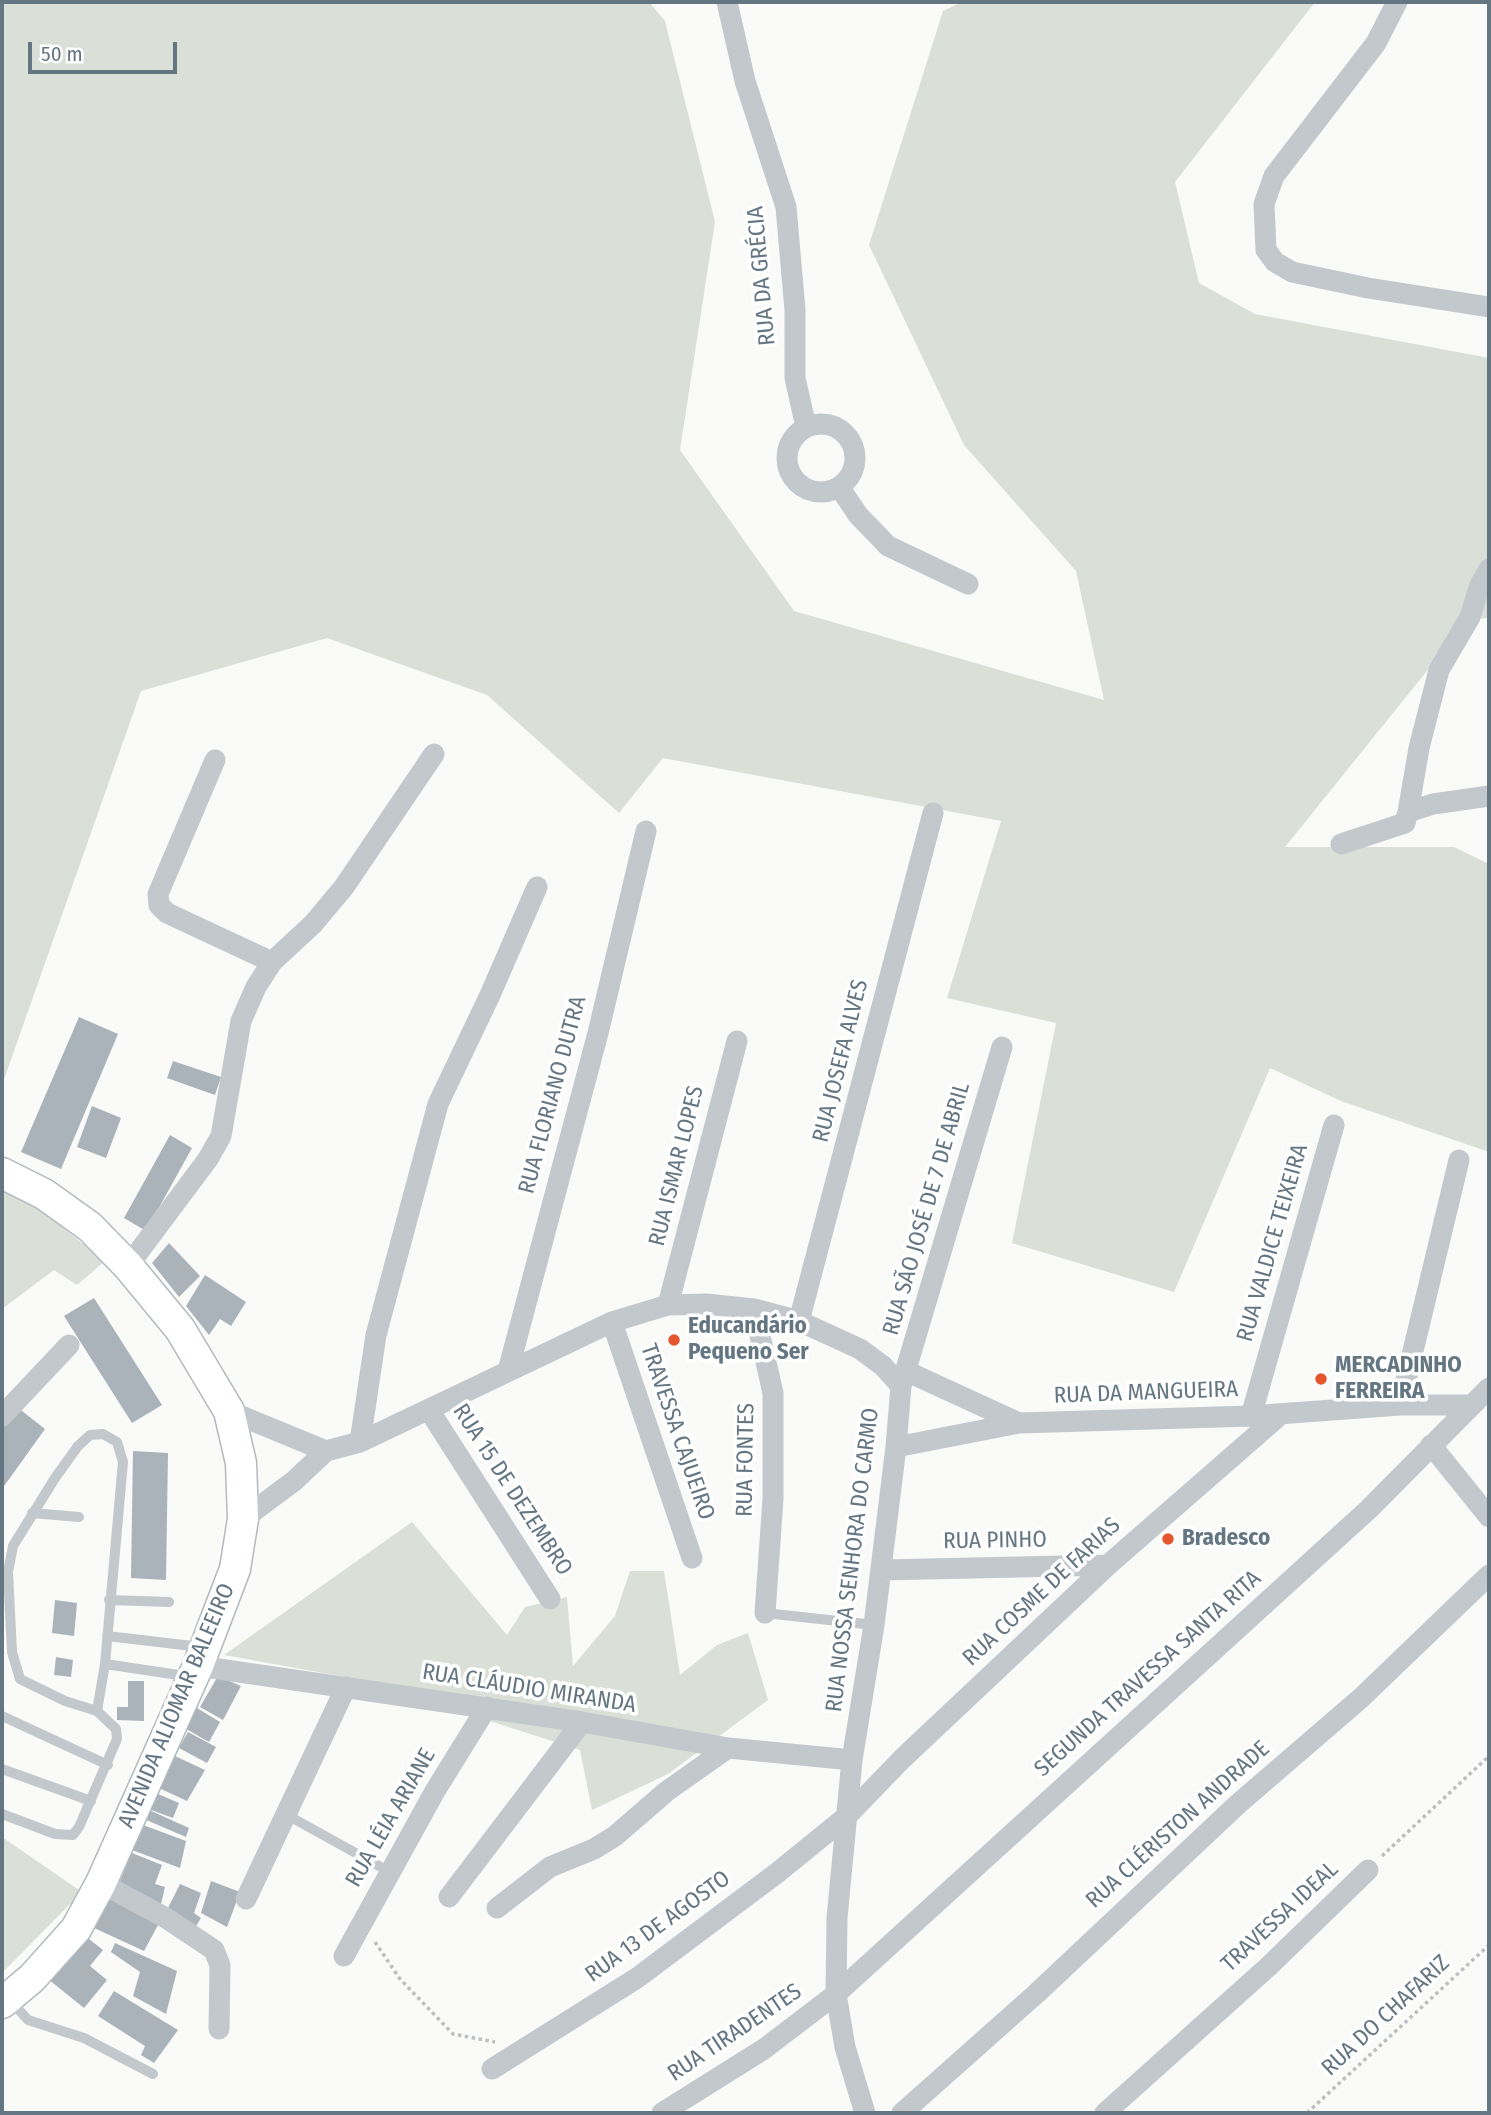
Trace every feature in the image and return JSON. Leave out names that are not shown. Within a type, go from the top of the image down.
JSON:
[{"type":"main road","name":"AVENIDA ALIOMAR BALEEIRO","points":[[2,1173],[44,1194],[90,1227],[128,1266],[180,1329],[229,1411],[241,1463],[243,1519],[235,1569],[199,1663],[101,1884],[76,1929],[32,1978],[5,2001]]},
{"type":"street","name":"RUA DA GRÉCIA","points":[[727,2],[745,80],[786,207],[796,310],[794,378],[806,427]]},
{"type":"street","points":[[1397,2],[1376,43],[1273,176],[1264,204],[1266,250],[1275,262],[1292,272],[1489,307]]},
{"type":"street","points":[[830,425],[849,438],[856,460],[848,481],[840,488],[830,492],[808,491],[792,476],[788,466],[790,444],[806,427],[830,425]]},
{"type":"street","points":[[840,488],[858,516],[888,546],[968,584]]},
{"type":"street","points":[[1341,844],[1405,822],[1419,748],[1439,670],[1469,617],[1480,585],[1489,569]]},
{"type":"street","points":[[128,1266],[208,1159],[221,1136],[241,1021],[272,962],[313,924],[344,887],[434,754]]},
{"type":"street","points":[[215,760],[158,894],[159,905],[167,913],[272,962]]},
{"type":"street","points":[[1408,812],[1433,804],[1489,796]]},
{"type":"street","name":"RUA JOSEFA ALVES","points":[[799,1321],[933,813]]},
{"type":"street","name":"RUA FLORIANO DUTRA","points":[[508,1371],[598,1033],[646,831]]},
{"type":"street","points":[[360,1442],[376,1335],[438,1104],[537,887]]},
{"type":"street","name":"RUA ISMAR LOPES","points":[[668,1305],[737,1041]]},
{"type":"street","name":"RUA SÃO JOSÉ DE 7 DE ABRIL","points":[[903,1379],[1002,1046]]},
{"type":"street","name":"RUA VALDICE TEIXEIRA","points":[[1251,1416],[1334,1125]]},
{"type":"street","points":[[1400,1405],[1459,1160]]},
{"type":"street","name":"RUA NOSSA SENHORA DO CARMO","points":[[243,1519],[293,1481],[326,1451],[360,1442],[612,1322],[668,1305],[706,1304],[754,1309],[799,1321],[860,1349],[903,1379],[882,1570],[852,1760],[837,1918],[836,1994],[845,2047],[865,2113]]},
{"type":"street","name":"RUA FONTES","points":[[754,1309],[773,1393],[773,1499],[765,1612]]},
{"type":"street","name":"TRAVESSA CAJUEIRO","points":[[612,1322],[692,1558]]},
{"type":"street","points":[[2,1416],[69,1345]]},
{"type":"street","points":[[903,1379],[1019,1423]]},
{"type":"street","name":"SEGUNDA TRAVESSA SANTA RITA","points":[[836,1994],[1369,1508],[1489,1388]]},
{"type":"street","name":"RUA DA MANGUEIRA","points":[[896,1447],[1019,1423],[1251,1416],[1400,1405],[1472,1405]]},
{"type":"street","name":"RUA 15 DE DEZEMBRO","points":[[429,1410],[550,1599]]},
{"type":"street","points":[[229,1411],[326,1451]]},
{"type":"street","name":"RUA COSME DE FARIAS","points":[[846,1817],[902,1759],[1108,1565],[1281,1414]]},
{"type":"street","points":[[1431,1445],[1489,1517]]},
{"type":"street","name":"RUA PINHO","points":[[882,1570],[1108,1565]]},
{"type":"street","name":"RUA CLÉRISTON ANDRADE","points":[[902,2113],[1037,1993],[1238,1804],[1361,1698],[1489,1575]]},
{"type":"street","name":"RUA CLÁUDIO MIRANDA","points":[[199,1663],[582,1722],[728,1748],[852,1760]]},
{"type":"street","points":[[246,1899],[346,1687]]},
{"type":"street","name":"RUA LÉIA ARIANE","points":[[344,1956],[487,1707]]},
{"type":"street","points":[[449,1897],[582,1722]]},
{"type":"street","points":[[497,1908],[550,1867],[594,1849],[615,1836],[667,1791],[728,1748]]},
{"type":"street","name":"RUA 13 DE AGOSTO","points":[[492,2069],[638,1978],[846,1817]]},
{"type":"street","name":"TRAVESSA IDEAL","points":[[1105,2113],[1269,1966],[1368,1870]]},
{"type":"street","points":[[101,1884],[186,1929],[214,1950],[220,1965],[219,2029]]},
{"type":"street","name":"RUA TIRADENTES","points":[[662,2113],[764,2049],[836,1994]]},
{"type":"lane","points":[[2,1814],[64,1836],[73,1835],[92,1801],[117,1740],[116,1729],[97,1711],[34,1689],[20,1679],[16,1668],[8,1572],[13,1546],[78,1446],[90,1435],[103,1434],[117,1442],[122,1462],[105,1664],[97,1711]]},
{"type":"lane","points":[[32,1513],[79,1517]]},
{"type":"lane","points":[[109,1600],[169,1602]]},
{"type":"lane","points":[[765,1612],[874,1625]]},
{"type":"lane","points":[[107,1636],[199,1663]]},
{"type":"lane","points":[[105,1664],[199,1663]]},
{"type":"lane","points":[[2,1716],[108,1765]]},
{"type":"lane","points":[[2,1769],[92,1801]]},
{"type":"lane","points":[[287,1815],[390,1872]]},
{"type":"lane","points":[[5,2001],[29,2020],[84,2038],[153,2074]]},
{"type":"path","name":"TRAVESSA IDEAL","points":[[1368,1870],[1489,1756]]},
{"type":"path","points":[[362,1923],[400,1979],[453,2034],[527,2048]]},
{"type":"path","name":"RUA DO CHAFARIZ","points":[[1307,2113],[1489,1945]]},
{"type":"shaded area","points":[[2,2],[649,2],[665,21],[715,222],[680,450],[794,611],[1104,700],[1076,571],[964,445],[869,245],[943,11],[962,2],[1315,2],[1175,182],[1199,283],[1255,314],[1489,358],[1489,618],[1468,620],[1285,847],[1454,847],[1489,864],[1489,1152],[1341,1101],[1270,1068],[1174,1292],[1012,1243],[1056,1023],[947,998],[1001,821],[663,758],[619,813],[487,695],[327,638],[141,691],[2,1085]]},
{"type":"shaded area","points":[[2,1180],[105,1261],[77,1285],[54,1270],[2,1309]]},
{"type":"shaded area","points":[[412,1522],[507,1635],[525,1607],[567,1597],[573,1666],[615,1616],[630,1571],[664,1571],[680,1675],[717,1645],[748,1633],[768,1700],[668,1774],[592,1810],[580,1750],[362,1680],[224,1655]]},
{"type":"shaded area","points":[[2,1837],[82,1892],[2,1973]]},
{"type":"building","points":[[79,1017],[118,1034],[61,1169],[21,1152]]},
{"type":"building","points":[[173,1061],[221,1077],[215,1095],[167,1078]]},
{"type":"building","points":[[92,1106],[121,1118],[106,1158],[77,1147]]},
{"type":"building","points":[[170,1135],[192,1148],[146,1231],[124,1218]]},
{"type":"building","points":[[169,1243],[200,1276],[179,1297],[152,1263]]},
{"type":"building","points":[[205,1275],[246,1302],[231,1326],[220,1319],[209,1335],[186,1306]]},
{"type":"building","points":[[94,1298],[162,1405],[132,1423],[64,1316]]},
{"type":"building","points":[[17,1407],[45,1429],[2,1489],[2,1429]]},
{"type":"building","points":[[133,1451],[168,1453],[166,1580],[131,1578]]},
{"type":"building","points":[[55,1600],[77,1603],[74,1636],[52,1633]]},
{"type":"building","points":[[56,1657],[73,1660],[71,1677],[54,1675]]},
{"type":"building","points":[[218,1676],[241,1686],[223,1720],[200,1707]]},
{"type":"building","points":[[128,1681],[144,1681],[144,1721],[117,1720],[117,1707],[128,1707]]},
{"type":"building","points":[[192,1705],[220,1722],[209,1742],[181,1726]]},
{"type":"building","points":[[188,1732],[216,1747],[207,1763],[179,1748]]},
{"type":"building","points":[[175,1756],[205,1770],[187,1801],[159,1788]]},
{"type":"building","points":[[158,1794],[179,1803],[173,1818],[146,1808]]},
{"type":"building","points":[[149,1810],[189,1828],[186,1837],[144,1819]]},
{"type":"building","points":[[143,1825],[186,1841],[180,1868],[132,1850]]},
{"type":"building","points":[[132,1853],[162,1865],[155,1884],[165,1887],[161,1904],[118,1886]]},
{"type":"building","points":[[211,1881],[240,1892],[227,1927],[201,1913]]},
{"type":"building","points":[[180,1884],[201,1893],[194,1913],[201,1918],[195,1928],[166,1912]]},
{"type":"building","points":[[109,1897],[158,1925],[144,1951],[92,1927]]},
{"type":"building","points":[[84,1935],[103,1950],[90,1966],[107,1980],[84,2008],[48,1979]]},
{"type":"building","points":[[115,1943],[177,1971],[166,2014],[133,1996],[140,1972],[111,1952]]},
{"type":"building","points":[[114,1991],[178,2030],[154,2063],[141,2055],[145,2046],[98,2016]]},
{"type":"place","name":"Educandário Pequeno Ser","points":[[674,1340]]},
{"type":"place","name":"MERCADINHO FERREIRA","points":[[1321,1379]]},
{"type":"place","name":"Bradesco","points":[[1168,1539]]}]
